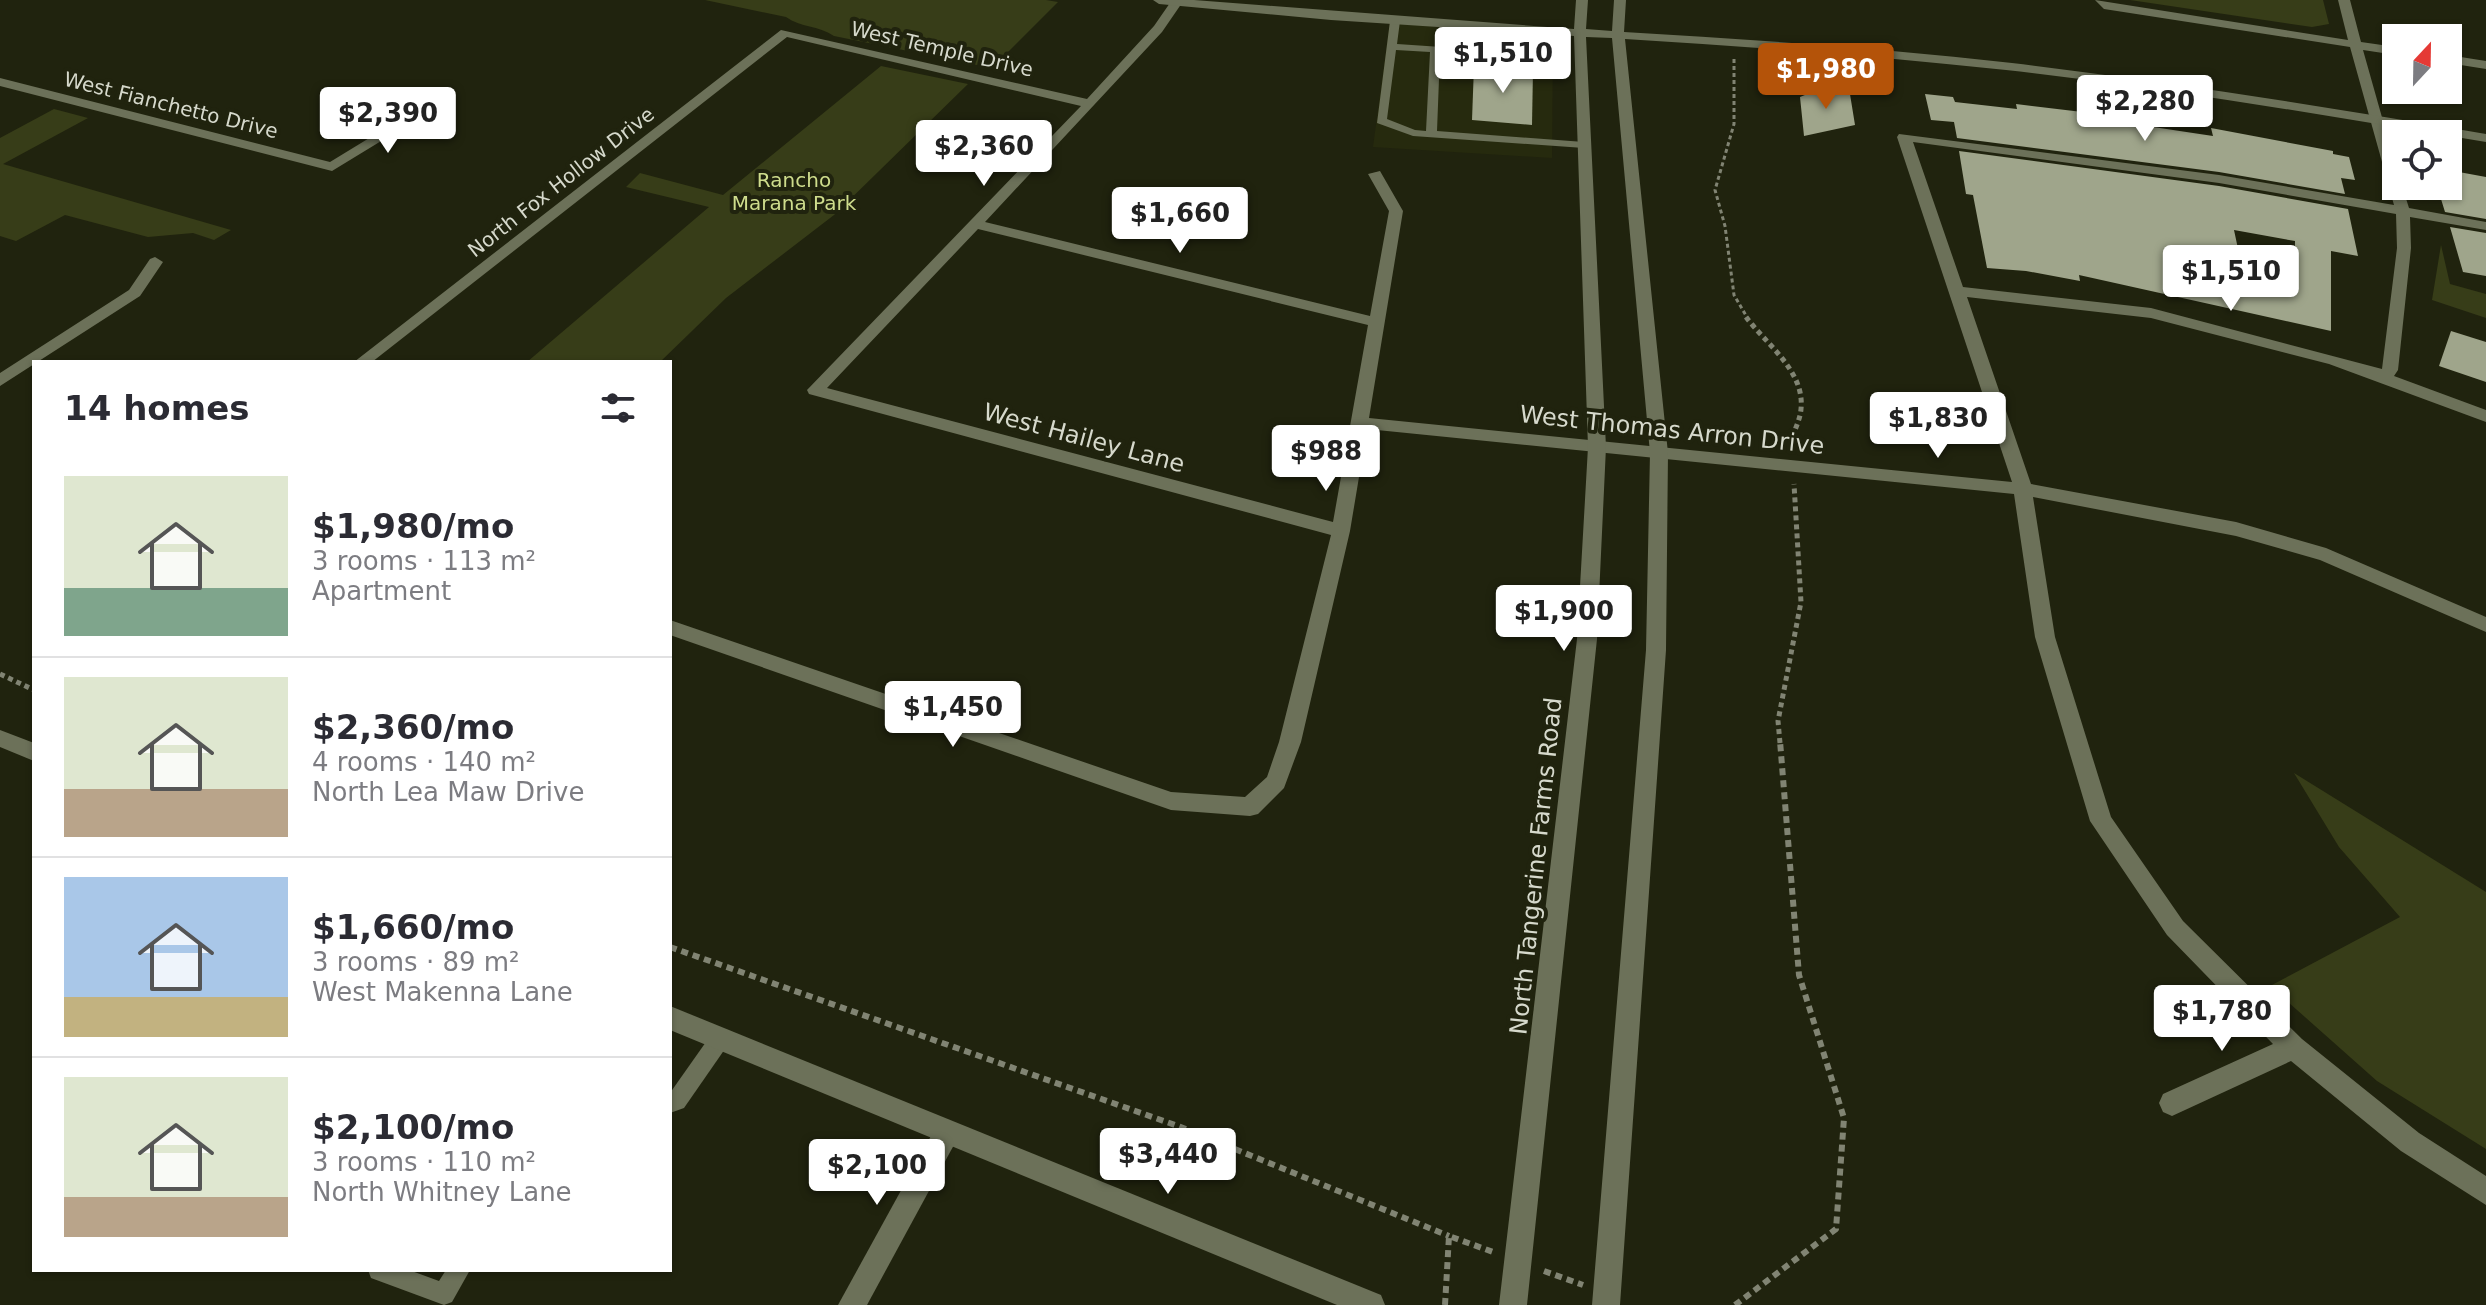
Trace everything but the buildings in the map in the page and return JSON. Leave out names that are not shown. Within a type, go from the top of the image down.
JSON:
[{"type":"street","name":"North Tangerine Farms Road","points":[[1513,1305],[1587,639],[1597,447],[1580,33],[1582,0]]},
{"type":"street","points":[[1606,1305],[1656,650],[1659,453],[1618,36],[1620,0]]},
{"type":"street","points":[[2344,0],[2358,45],[2374,119],[2403,212],[2404,248],[2390,370],[2383,378]]},
{"type":"street","points":[[1376,322],[976,224],[1158,29],[1171,1],[1395,21],[1731,42],[2053,71],[2224,94],[2486,138]]},
{"type":"street","points":[[2103,2],[2382,49]]},
{"type":"street","name":"West Temple Drive","points":[[785,33],[1090,104]]},
{"type":"street","name":"North Fox Hollow Drive","points":[[365,360],[785,33]]},
{"type":"street","points":[[2462,61],[2486,65]]},
{"type":"street","name":"West Fianchetto Drive","points":[[0,82],[332,167],[425,110]]},
{"type":"street","points":[[2486,226],[2219,179],[1904,137],[2020,474],[2045,637],[2101,821],[2175,928],[2293,1047],[2410,1142],[2486,1192]]},
{"type":"street","points":[[672,628],[1171,801],[1250,807],[1276,782],[1290,742],[1341,531],[1396,211],[1375,174]]},
{"type":"street","name":"West Hailey Lane","points":[[976,224],[815,390],[1341,531]]},
{"type":"street","points":[[32,360],[135,293],[155,262]]},
{"type":"street","points":[[1957,291],[2151,313],[2335,360],[2486,416]]},
{"type":"street","points":[[0,381],[32,360]]},
{"type":"street","name":"West Thomas Arron Drive","points":[[1359,423],[2023,489],[2236,529],[2326,555],[2486,625]]},
{"type":"street","points":[[0,738],[32,751]]},
{"type":"street","points":[[672,1019],[946,1134],[1371,1305]]},
{"type":"street","points":[[2172,1103],[2293,1047]]},
{"type":"street","points":[[852,1305],[946,1134]]},
{"type":"lane","points":[[1395,21],[1381,121],[1413,133],[1584,145]]},
{"type":"lane","points":[[1391,47],[1516,55]]},
{"type":"lane","points":[[1431,134],[1435,50]]},
{"type":"lane","points":[[674,1102],[720,1039]]},
{"type":"lane","points":[[384,1272],[444,1294],[458,1272]]},
{"type":"path","points":[[1731,42],[1736,77],[1734,121],[1730,146],[1715,182],[1715,193],[1725,221],[1734,303],[1792,373],[1800,393],[1802,414],[1791,439],[1801,602],[1778,721],[1799,975],[1844,1118],[1836,1229],[1735,1305]]},
{"type":"path","points":[[0,674],[32,689]]},
{"type":"path","points":[[672,948],[1178,1126],[1449,1236]]},
{"type":"shaded area","points":[[1390,21],[1553,32],[1552,158],[1373,147]]},
{"type":"green space","points":[[705,0],[1058,2],[992,68],[834,36],[786,17]]},
{"type":"green space","points":[[2130,0],[2323,0],[2329,24],[2312,27]]},
{"type":"green space","name":"Rancho Marana Park","points":[[881,66],[968,84],[834,215],[726,298],[662,360],[529,360],[709,207],[626,187],[640,173],[723,195]]},
{"type":"green space","points":[[54,109],[88,118],[3,164],[231,230],[214,240],[193,233],[148,237],[65,215],[16,241],[0,236],[0,138]]},
{"type":"green space","points":[[2441,245],[2450,284],[2486,294],[2486,318],[2432,300]]},
{"type":"green space","points":[[2294,773],[2486,892],[2486,1149],[2377,1081],[2270,986],[2400,917],[2339,847]]}]
